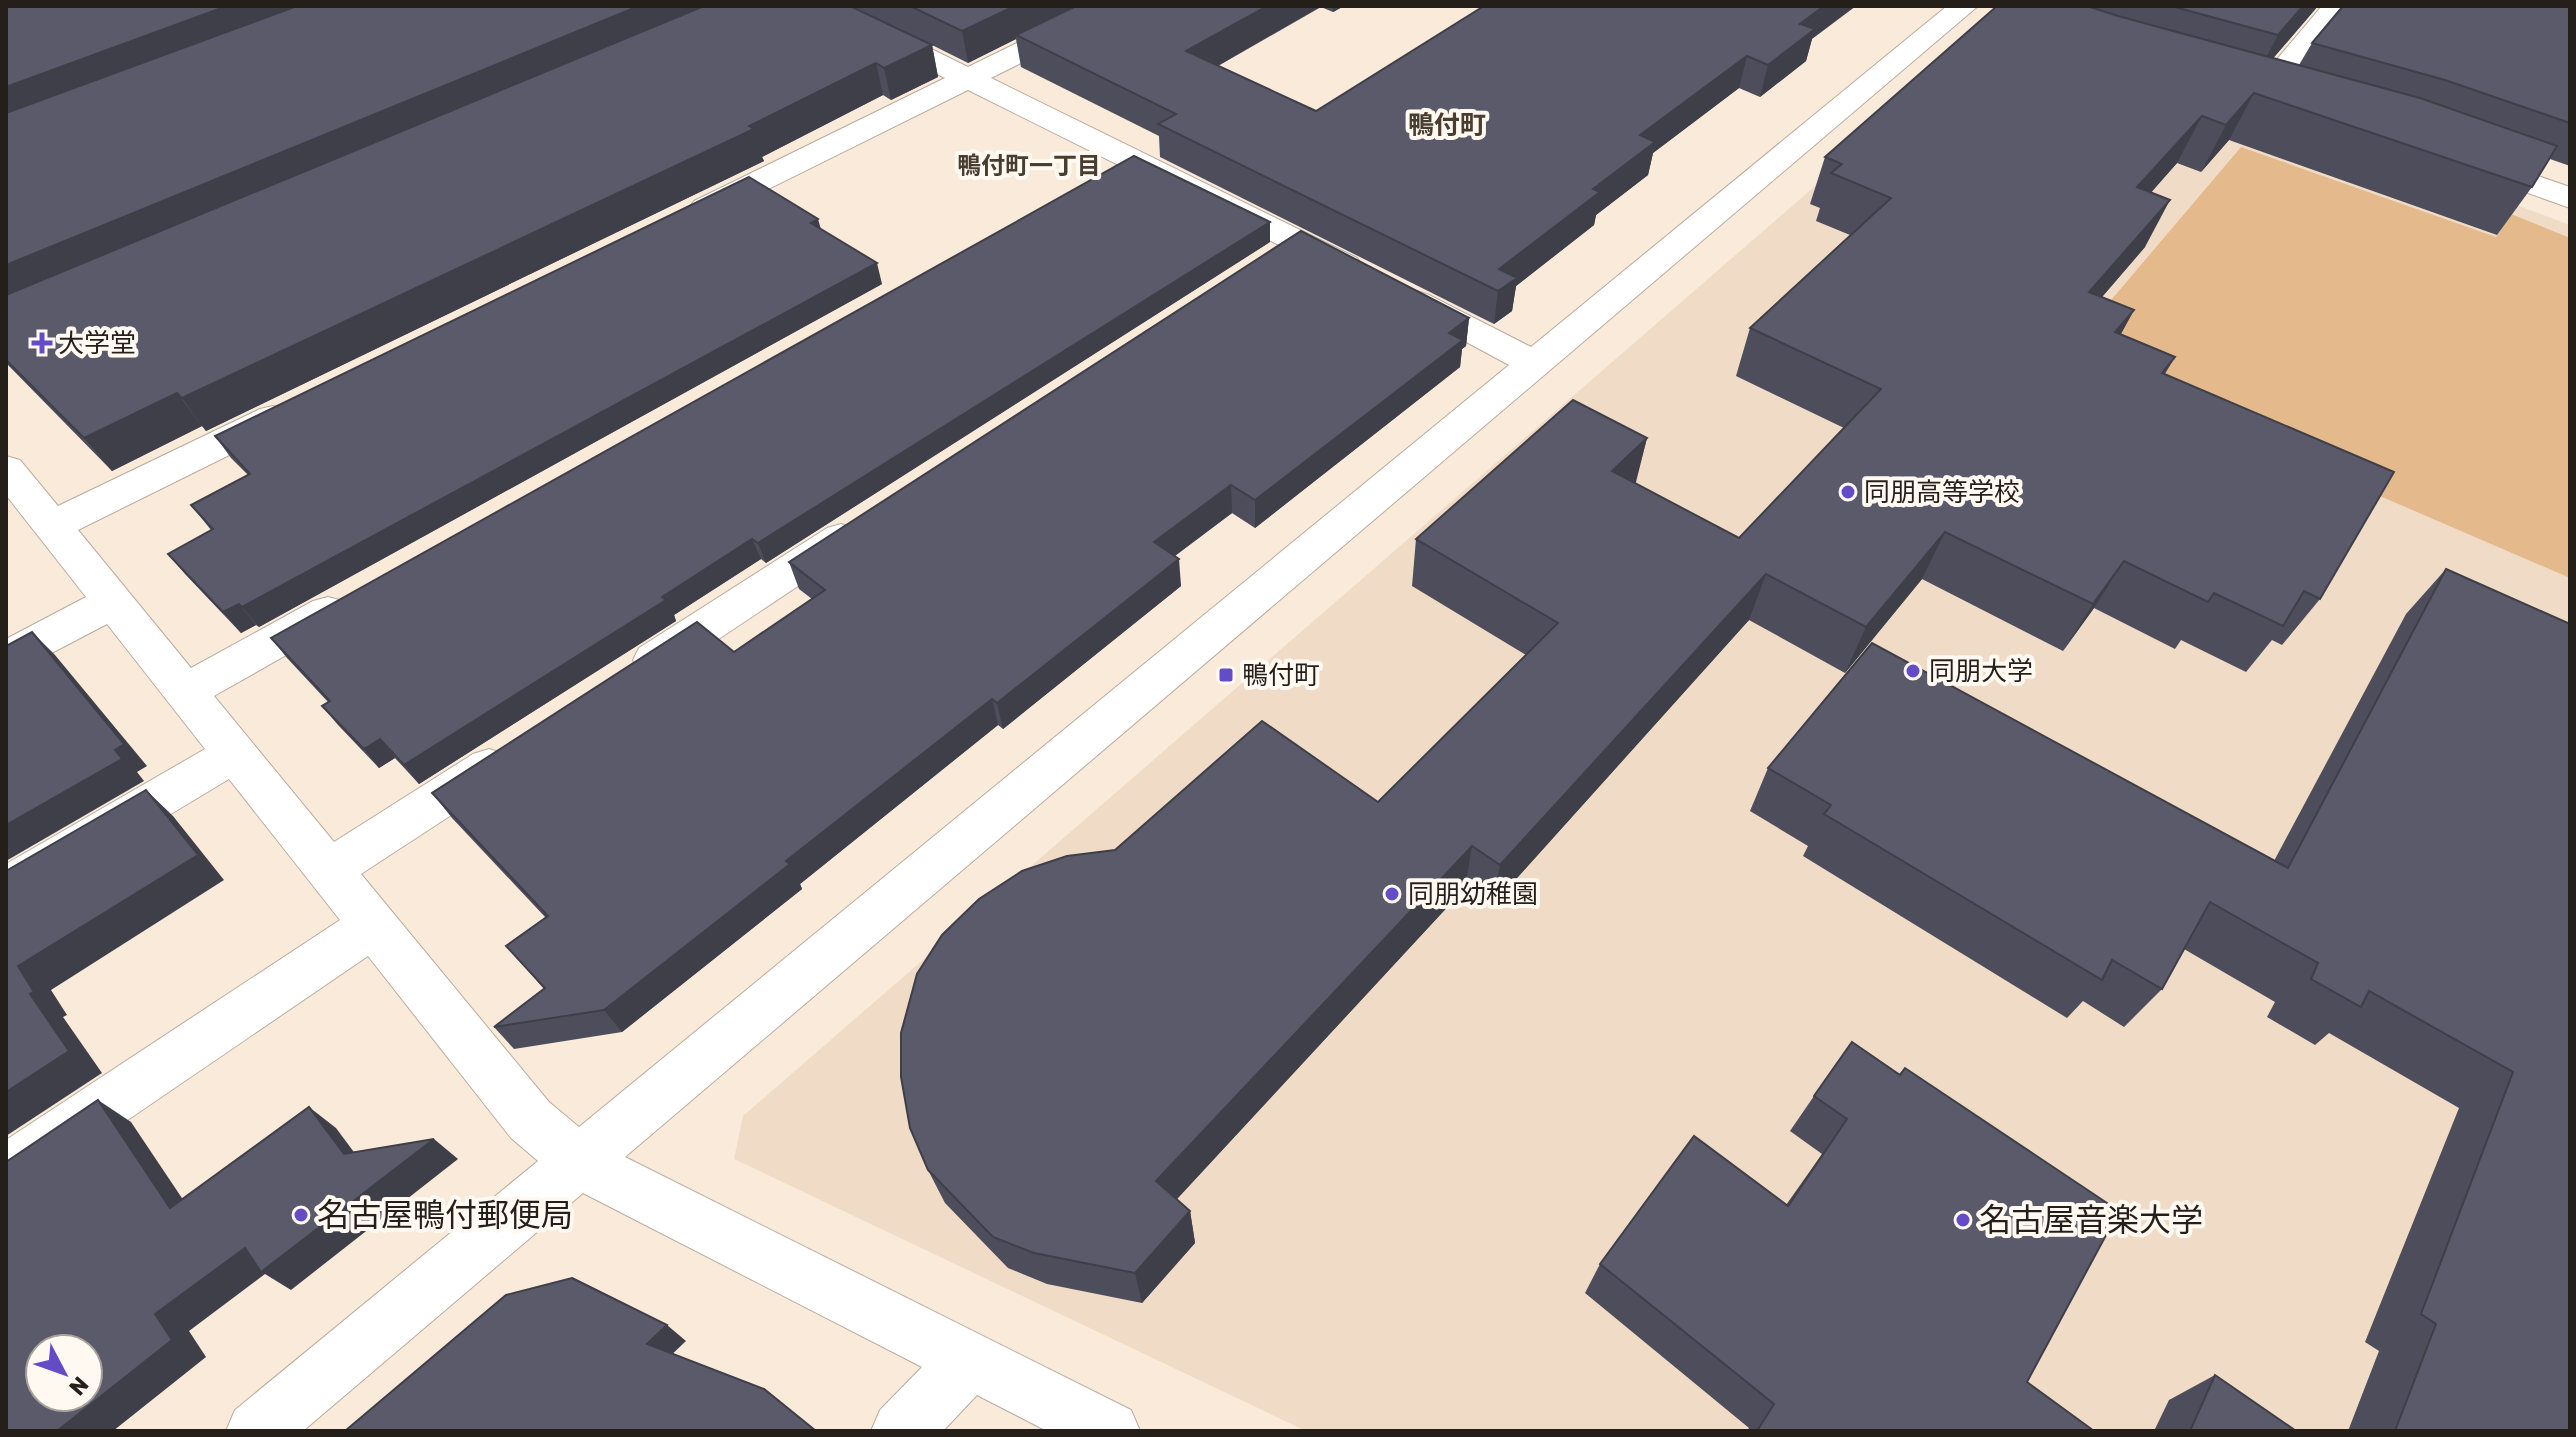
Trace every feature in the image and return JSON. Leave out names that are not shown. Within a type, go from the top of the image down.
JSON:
[{"type":"street","points":[[822,6],[1300,241],[1535,364]]},
{"type":"street","points":[[678,221],[1114,6]]},
{"type":"street","points":[[2230,88],[2275,100],[2337,6]]},
{"type":"street","points":[[256,1431],[581,1163],[1535,364],[1973,8]]},
{"type":"street","points":[[2444,152],[2570,198]]},
{"type":"street","points":[[1095,183],[1136,160]]},
{"type":"street","points":[[1260,267],[1300,241]]},
{"type":"street","points":[[52,526],[308,401]]},
{"type":"street","points":[[8,473],[530,1120],[581,1163],[1110,1431]]},
{"type":"street","points":[[621,681],[874,517]]},
{"type":"street","points":[[186,691],[353,598]]},
{"type":"street","points":[[6,658],[113,602]]},
{"type":"street","points":[[329,870],[515,750]]},
{"type":"street","points":[[6,888],[235,753]]},
{"type":"street","points":[[6,1171],[373,925]]},
{"type":"street","points":[[901,1431],[970,1360]]},
{"type":"shaded area","name":"同朋大学","points":[[1988,36],[2368,150],[2570,225],[2570,1431],[1306,1431],[734,1159],[743,1116]]},
{"type":"shaded area","points":[[2241,147],[2496,237],[2511,214],[2570,238],[2570,578],[2338,478],[2078,339]]},
{"type":"building","points":[[6,6],[227,6],[6,87]]},
{"type":"building","points":[[297,6],[639,6],[6,265],[6,113]]},
{"type":"building","points":[[704,6],[850,6],[932,45],[884,68],[876,63],[749,126],[754,129],[182,398],[177,393],[84,438],[6,360],[6,295]]},
{"type":"building","points":[[910,6],[1015,6],[962,31]]},
{"type":"building","points":[[1076,6],[1267,6],[1186,51],[1316,111],[1484,6],[1824,6],[1800,24],[1815,29],[1768,65],[1747,56],[1640,135],[1655,142],[1593,189],[1600,192],[1499,269],[1517,278],[1498,291],[1158,124],[1176,114],[1016,35]]},
{"type":"building","points":[[1997,6],[2087,6],[2420,98],[2557,146],[2532,187],[2254,93],[2226,125],[2202,116],[2137,187],[2170,200],[2089,292],[2134,310],[2115,332],[2175,357],[2162,373],[2394,472],[2320,599],[2304,591],[2283,626],[2214,593],[2208,602],[2124,561],[2093,604],[1945,532],[1866,627],[1766,574],[1500,865],[1472,846],[1156,1181],[1190,1211],[1135,1273],[1034,1253],[993,1237],[928,1170],[910,1128],[901,1077],[901,1033],[917,974],[942,935],[979,899],[1022,871],[1067,856],[1115,850],[1262,721],[1378,802],[1558,623],[1416,539],[1573,400],[1647,438],[1612,471],[1739,538],[1881,389],[1750,328],[1891,198],[1831,173],[1842,164],[1825,157]]},
{"type":"building","points":[[2171,6],[2303,6],[2278,35]]},
{"type":"building","points":[[2343,6],[2570,6],[2570,123],[2445,80],[2312,43]]},
{"type":"building","points":[[1134,156],[1270,222],[758,543],[752,539],[662,597],[666,600],[404,765],[380,739],[364,749],[322,706],[330,701],[271,638]]},
{"type":"building","points":[[749,177],[818,219],[811,223],[877,263],[242,607],[239,604],[223,612],[168,554],[213,529],[191,505],[250,474],[215,436]]},
{"type":"building","points":[[1301,231],[1469,318],[1449,333],[1463,340],[1255,500],[1231,485],[1154,542],[1179,559],[997,703],[992,699],[786,861],[790,864],[604,1010],[494,1027],[545,988],[506,946],[548,916],[432,793],[697,622],[734,652],[825,590],[789,562]]},
{"type":"building","points":[[2446,569],[2570,624],[2570,1431],[2395,1431],[2436,1324],[2421,1314],[2513,1072],[2369,991],[2361,1007],[2311,979],[2318,963],[2210,902],[2162,989],[2112,960],[2102,980],[1824,814],[1831,805],[1768,768],[1872,643],[2288,868]]},
{"type":"building","points":[[32,632],[124,744],[115,750],[122,759],[6,825],[6,646]]},
{"type":"building","points":[[146,790],[198,855],[18,966],[34,992],[30,994],[69,1051],[6,1092],[6,871]]},
{"type":"building","points":[[1852,1042],[1900,1075],[1905,1068],[2119,1211],[2027,1382],[2094,1431],[1757,1431],[1774,1404],[1600,1264],[1694,1136],[1788,1206],[1847,1119],[1814,1096]]},
{"type":"building","points":[[98,1100],[170,1208],[309,1107],[344,1154],[434,1139],[261,1272],[245,1248],[155,1314],[172,1340],[104,1394],[104,1333],[24,1333],[24,1413],[80,1413],[57,1431],[6,1431],[6,1162]]},
{"type":"building","points":[[572,1278],[667,1325],[647,1344],[764,1389],[816,1431],[345,1431],[506,1295]]},
{"type":"building","points":[[2215,1375],[2296,1431],[2190,1431]]},
{"type":"place","name":"大学堂","points":[[42,343]]},
{"type":"place","name":"同朋高等学校","points":[[1848,492]]},
{"type":"place","name":"同朋大学","points":[[1913,671]]},
{"type":"place","name":"鴨付町","points":[[1226,675]]},
{"type":"place","name":"同朋幼稚園","points":[[1392,894]]},
{"type":"place","name":"名古屋鴨付郵便局","points":[[301,1215]]},
{"type":"place","name":"名古屋音楽大学","points":[[1963,1220]]},
{"type":"district","name":"鴨付町","points":[[1447,125]]},
{"type":"district","name":"鴨付町一丁目","points":[[1029,166]]}]
